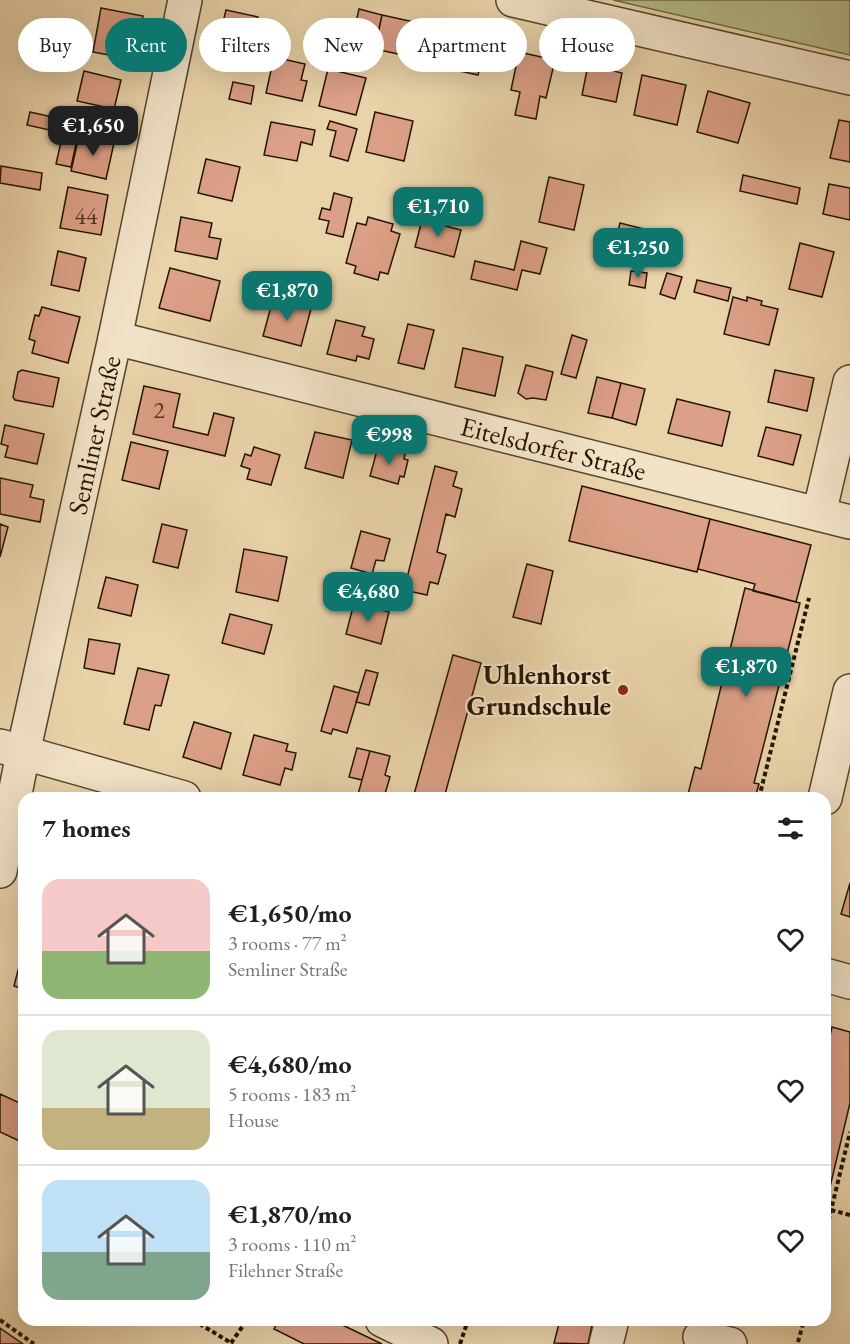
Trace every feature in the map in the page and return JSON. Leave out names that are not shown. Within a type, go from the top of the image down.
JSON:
[{"type":"street","name":"Semliner Straße","points":[[0,871],[12,749],[115,338],[185,0]]},
{"type":"street","points":[[513,0],[850,78]]},
{"type":"street","name":"Eitelsdorfer Straße","points":[[115,338],[850,522]]},
{"type":"street","points":[[819,514],[850,382]]},
{"type":"street","points":[[826,792],[850,691]]},
{"type":"street","points":[[12,749],[163,792]]},
{"type":"street","points":[[831,977],[850,982]]},
{"type":"street","points":[[394,1326],[431,1344]]},
{"type":"street","points":[[606,1344],[610,1326]]},
{"type":"path","points":[[760,792],[809,598]]},
{"type":"path","points":[[850,1132],[831,1210],[850,1215]]},
{"type":"path","points":[[0,1320],[34,1344]]},
{"type":"path","points":[[203,1326],[232,1343],[243,1326]]},
{"type":"path","points":[[460,1344],[466,1326]]},
{"type":"path","points":[[798,1342],[802,1326]]},
{"type":"green space","points":[[613,0],[850,0],[850,55]]},
{"type":"building","points":[[101,8],[143,16],[143,18],[105,18],[105,54],[93,52]]},
{"type":"building","points":[[359,9],[382,15],[381,18],[357,18]]},
{"type":"building","points":[[226,10],[258,17],[258,18],[224,18]]},
{"type":"building","points":[[382,15],[396,18],[396,54],[384,51],[384,18],[381,18]]},
{"type":"building","points":[[527,54],[539,56],[539,72],[552,72],[546,98],[540,96],[536,119],[515,115],[520,92],[511,90],[515,72],[527,72]]},
{"type":"building","points":[[291,61],[303,64],[301,80],[307,81],[302,101],[266,93],[271,72],[291,72]]},
{"type":"building","points":[[84,72],[121,80],[114,109],[77,101]]},
{"type":"building","points":[[327,72],[341,72],[366,78],[356,115],[319,106]]},
{"type":"building","points":[[587,72],[622,73],[616,102],[582,95]]},
{"type":"building","points":[[642,75],[686,85],[677,125],[634,115]]},
{"type":"building","points":[[233,82],[254,86],[251,104],[229,99]]},
{"type":"building","points":[[708,91],[750,103],[738,143],[697,132]]},
{"type":"building","points":[[30,112],[102,128],[100,140],[78,135],[71,167],[56,164],[63,133],[27,125]]},
{"type":"building","points":[[375,112],[413,121],[404,161],[366,152]]},
{"type":"building","points":[[839,120],[850,122],[850,162],[830,158]]},
{"type":"building","points":[[330,121],[357,129],[348,161],[330,156],[336,131],[327,129]]},
{"type":"building","points":[[271,122],[315,130],[312,145],[301,142],[297,161],[264,155]]},
{"type":"building","points":[[79,136],[114,143],[106,179],[71,171]]},
{"type":"building","points":[[206,159],[240,167],[232,201],[198,193]]},
{"type":"building","points":[[1,166],[42,173],[40,190],[0,183]]},
{"type":"building","points":[[743,175],[800,188],[797,204],[740,191]]},
{"type":"building","points":[[549,177],[584,185],[574,230],[539,222]]},
{"type":"building","points":[[829,184],[850,188],[850,220],[823,214]]},
{"type":"building","points":[[68,187],[108,195],[101,235],[60,228]]},
{"type":"building","points":[[334,193],[352,198],[343,237],[326,233],[329,221],[319,219],[322,208],[330,210]]},
{"type":"building","points":[[181,217],[212,223],[209,237],[221,239],[217,259],[175,251]]},
{"type":"building","points":[[368,217],[393,224],[391,231],[400,234],[388,274],[380,272],[378,280],[354,273],[356,266],[346,263],[357,223],[366,225]]},
{"type":"building","points":[[422,220],[461,230],[454,257],[415,247]]},
{"type":"building","points":[[620,223],[656,232],[650,257],[614,247]]},
{"type":"building","points":[[521,241],[547,248],[540,274],[522,270],[517,290],[471,279],[475,261],[514,270]]},
{"type":"building","points":[[800,243],[834,252],[822,297],[789,289]]},
{"type":"building","points":[[58,251],[86,258],[79,291],[51,285]]},
{"type":"building","points":[[170,268],[220,281],[210,321],[159,308]]},
{"type":"building","points":[[631,271],[647,273],[645,288],[629,285]]},
{"type":"building","points":[[667,273],[682,277],[675,299],[660,294]]},
{"type":"building","points":[[697,280],[731,288],[728,301],[694,292]]},
{"type":"building","points":[[733,297],[747,301],[747,297],[762,301],[761,305],[778,309],[769,345],[724,334]]},
{"type":"building","points":[[273,299],[311,309],[301,346],[263,336]]},
{"type":"building","points":[[42,307],[80,317],[68,363],[32,353],[35,341],[29,339],[35,315],[39,316]]},
{"type":"building","points":[[336,320],[365,327],[362,336],[374,339],[369,359],[357,356],[356,361],[327,354]]},
{"type":"building","points":[[408,324],[434,330],[424,369],[398,363]]},
{"type":"building","points":[[572,335],[587,340],[576,378],[561,374]]},
{"type":"building","points":[[463,348],[503,357],[495,396],[455,387]]},
{"type":"building","points":[[526,365],[553,372],[546,400],[526,399],[518,393]]},
{"type":"building","points":[[22,370],[59,378],[53,407],[15,400],[13,397],[18,372]]},
{"type":"building","points":[[775,370],[814,378],[807,411],[768,402]]},
{"type":"building","points":[[597,377],[621,383],[612,418],[588,413]]},
{"type":"building","points":[[621,383],[645,389],[636,425],[612,418]]},
{"type":"building","points":[[144,386],[180,394],[173,427],[208,435],[214,413],[234,418],[225,456],[133,434]]},
{"type":"building","points":[[677,399],[730,412],[722,446],[668,433]]},
{"type":"building","points":[[5,425],[44,434],[37,464],[5,457],[8,446],[1,444]]},
{"type":"building","points":[[766,427],[801,435],[793,465],[758,456]]},
{"type":"building","points":[[315,432],[352,440],[343,478],[305,468]]},
{"type":"building","points":[[131,442],[168,451],[159,489],[122,480]]},
{"type":"building","points":[[254,447],[280,455],[271,485],[247,479],[250,469],[241,466],[245,454],[251,456]]},
{"type":"building","points":[[378,447],[405,454],[404,459],[408,460],[404,477],[400,476],[398,484],[370,476]]},
{"type":"building","points":[[435,466],[457,472],[453,486],[462,489],[455,517],[446,514],[437,552],[446,555],[438,584],[430,582],[427,595],[404,590]]},
{"type":"building","points":[[0,478],[33,485],[30,497],[44,500],[40,522],[0,514]]},
{"type":"building","points":[[582,486],[710,519],[697,572],[569,541]]},
{"type":"building","points":[[710,519],[811,545],[796,602],[753,591],[755,584],[698,569]]},
{"type":"building","points":[[0,524],[8,527],[0,557]]},
{"type":"building","points":[[162,524],[187,530],[178,568],[153,562]]},
{"type":"building","points":[[361,531],[390,539],[384,561],[376,560],[372,574],[351,568]]},
{"type":"building","points":[[244,549],[287,557],[278,601],[236,592]]},
{"type":"building","points":[[527,564],[553,571],[541,624],[513,617]]},
{"type":"building","points":[[106,577],[138,585],[131,616],[98,608]]},
{"type":"building","points":[[745,588],[800,603],[754,783],[759,784],[757,792],[689,792],[695,767],[701,769]]},
{"type":"building","points":[[354,603],[389,612],[381,644],[346,634]]},
{"type":"building","points":[[230,614],[272,625],[264,654],[222,643]]},
{"type":"building","points":[[89,639],[120,644],[114,674],[84,668]]},
{"type":"building","points":[[453,655],[481,663],[446,792],[415,792]]},
{"type":"building","points":[[138,668],[169,675],[161,706],[155,705],[149,730],[124,724]]},
{"type":"building","points":[[366,670],[378,673],[369,705],[356,702]]},
{"type":"building","points":[[334,686],[359,693],[347,733],[333,729],[331,734],[321,731]]},
{"type":"building","points":[[194,722],[231,733],[221,769],[183,757]]},
{"type":"building","points":[[254,735],[288,744],[286,751],[296,753],[292,770],[285,768],[280,785],[243,775]]},
{"type":"building","points":[[357,748],[370,751],[362,780],[349,777]]},
{"type":"building","points":[[370,751],[390,756],[385,775],[390,777],[386,792],[359,792]]},
{"type":"building","points":[[850,883],[850,917],[841,914]]},
{"type":"building","points":[[18,970],[18,987],[14,986]]},
{"type":"building","points":[[832,1027],[850,1032],[850,1103],[831,1183]]},
{"type":"building","points":[[0,1094],[18,1102],[18,1140],[0,1132]]},
{"type":"building","points":[[276,1326],[344,1326],[382,1344],[304,1344],[274,1329]]},
{"type":"building","points":[[558,1326],[592,1326],[588,1344],[554,1343]]},
{"type":"building","points":[[0,1328],[23,1344],[0,1344]]},
{"type":"place","name":"Uhlenhorst Grundschule","points":[[623,690]]}]
